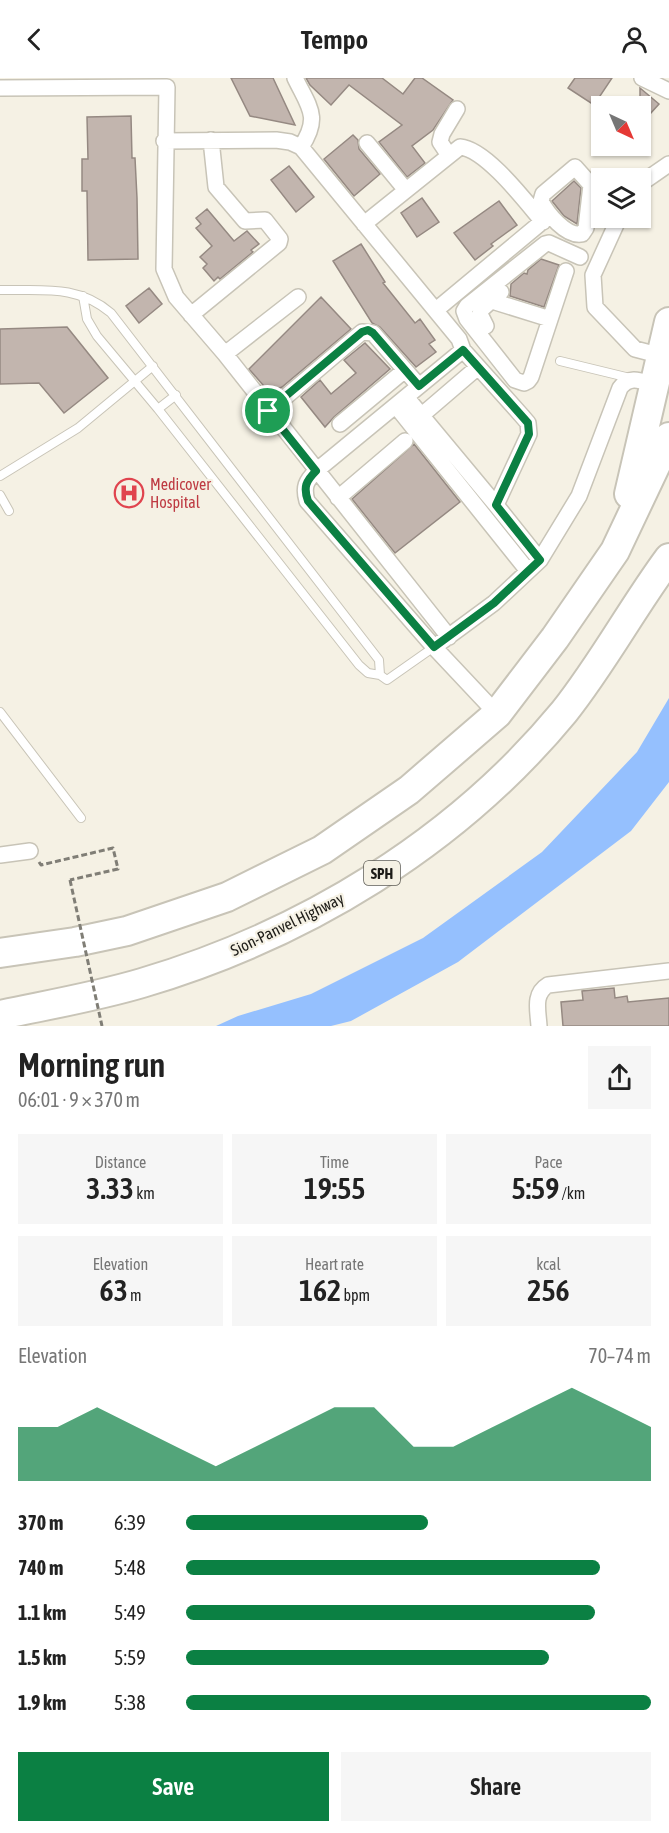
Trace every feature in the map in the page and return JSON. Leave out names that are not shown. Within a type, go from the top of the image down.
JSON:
[{"type":"highway","points":[[615,551],[643,382],[662,356],[669,322]]},
{"type":"highway","points":[[0,953],[75,942],[127,931],[217,901],[275,875],[322,850],[375,816],[409,790],[497,714],[555,639],[615,551],[669,437]]},
{"type":"highway","name":"SPH","points":[[663,566],[669,540]]},
{"type":"highway","name":"Sion-Panvel Highway","points":[[0,1015],[82,999],[195,966],[298,922],[348,895],[395,865],[484,795],[525,755],[597,669],[663,566]]},
{"type":"street","points":[[295,78],[314,120],[310,133],[301,147]]},
{"type":"street","points":[[642,78],[669,91]]},
{"type":"street","points":[[0,88],[60,82],[167,82],[164,141],[164,269],[176,297],[225,354],[449,637]]},
{"type":"street","points":[[448,154],[440,142],[442,134],[457,109]]},
{"type":"street","points":[[191,315],[279,243],[280,239],[265,220],[250,222],[241,219],[216,187],[211,140]]},
{"type":"street","points":[[164,141],[276,140],[290,142],[301,147],[436,310],[478,367],[528,423],[529,434],[496,505]]},
{"type":"street","points":[[367,143],[405,189]]},
{"type":"street","points":[[364,224],[448,154],[460,147],[473,151],[547,218],[436,310]]},
{"type":"street","points":[[651,176],[669,164]]},
{"type":"street","points":[[614,228],[593,275],[595,307],[635,349],[662,356]]},
{"type":"street","points":[[566,272],[531,377],[524,382],[515,380],[480,326],[465,315],[467,306],[541,245],[549,243],[580,256]]},
{"type":"street","points":[[497,714],[434,647],[308,501],[304,489],[308,479],[316,471],[402,402],[480,326],[480,314],[497,296],[550,319]]},
{"type":"street","points":[[225,354],[298,297]]},
{"type":"street","points":[[268,411],[362,332],[373,333],[419,386]]},
{"type":"street","points":[[338,498],[478,367]]},
{"type":"street","points":[[340,424],[405,370]]},
{"type":"street","points":[[434,647],[494,603],[540,560],[579,496],[620,388],[625,381],[643,382]]},
{"type":"street","points":[[402,402],[496,505],[540,560]]},
{"type":"street","points":[[418,421],[528,571]]},
{"type":"street","points":[[0,855],[30,851]]},
{"type":"street","points":[[538,1026],[537,1001],[540,990],[548,985],[669,971]]},
{"type":"lane","points":[[0,290],[73,292],[97,301],[111,313],[379,660],[380,675]]},
{"type":"lane","points":[[83,296],[87,319],[97,336],[158,409],[359,665],[368,673],[380,675],[387,680],[434,647]]},
{"type":"lane","points":[[560,361],[643,382]]},
{"type":"lane","points":[[0,476],[78,428],[153,366]]},
{"type":"lane","points":[[158,409],[176,395]]},
{"type":"lane","points":[[0,495],[9,511]]},
{"type":"lane","points":[[0,712],[81,818]]},
{"type":"path","points":[[30,851],[41,865],[113,848],[118,869],[70,880],[102,1026]]},
{"type":"water","points":[[669,698],[669,782],[631,831],[458,962],[351,1021],[331,1026],[216,1026],[238,1016],[311,994],[423,938],[542,852],[637,752]]},
{"type":"building","points":[[231,78],[273,78],[295,125],[250,116]]},
{"type":"building","points":[[306,78],[382,78],[403,94],[415,78],[422,78],[453,100],[433,130],[412,146],[425,163],[407,177],[379,142],[402,125],[349,85],[331,105],[310,85]]},
{"type":"building","points":[[575,78],[612,78],[600,96],[591,96],[591,103],[568,88]]},
{"type":"building","points":[[640,88],[650,96],[640,96]]},
{"type":"building","points":[[651,97],[659,104],[651,113]]},
{"type":"building","points":[[131,116],[132,158],[135,158],[137,198],[138,259],[88,260],[87,191],[82,191],[82,159],[88,159],[87,117]]},
{"type":"building","points":[[353,135],[358,140],[359,149],[380,174],[354,196],[324,159]]},
{"type":"building","points":[[289,166],[314,197],[296,212],[271,180]]},
{"type":"building","points":[[574,181],[581,188],[577,224],[564,216],[552,201]]},
{"type":"building","points":[[422,198],[439,222],[417,237],[401,213]]},
{"type":"building","points":[[499,201],[517,225],[491,244],[493,246],[475,260],[454,233]]},
{"type":"building","points":[[207,209],[234,241],[247,231],[259,244],[251,250],[253,252],[220,279],[218,277],[214,281],[203,268],[207,264],[200,257],[212,246],[196,228],[201,224],[196,218]]},
{"type":"building","points":[[361,244],[385,282],[383,283],[415,323],[420,319],[435,340],[429,344],[436,352],[416,367],[380,327],[372,323],[333,261]]},
{"type":"building","points":[[541,259],[559,265],[544,307],[510,296],[511,284],[524,273],[527,274],[528,270]]},
{"type":"building","points":[[149,288],[162,304],[139,323],[126,306]]},
{"type":"building","points":[[321,297],[351,329],[282,387],[270,393],[249,369]]},
{"type":"building","points":[[67,327],[108,378],[64,413],[39,383],[0,384],[0,329]]},
{"type":"building","points":[[365,343],[390,369],[325,427],[301,397],[320,380],[331,394],[356,373],[344,360]]},
{"type":"building","points":[[414,444],[460,502],[395,553],[352,499]]},
{"type":"building","points":[[614,988],[615,998],[627,996],[628,1002],[669,998],[669,1026],[563,1026],[561,1002],[583,1000],[582,991]]},
{"type":"place","name":"Medicover Hospital","points":[[129,493]]},
{"type":"route","points":[[368,330],[419,386],[463,350],[530,428],[496,505],[540,560],[494,603],[434,647],[308,501],[304,489],[308,479],[316,471],[268,411],[362,332],[368,330]]}]
